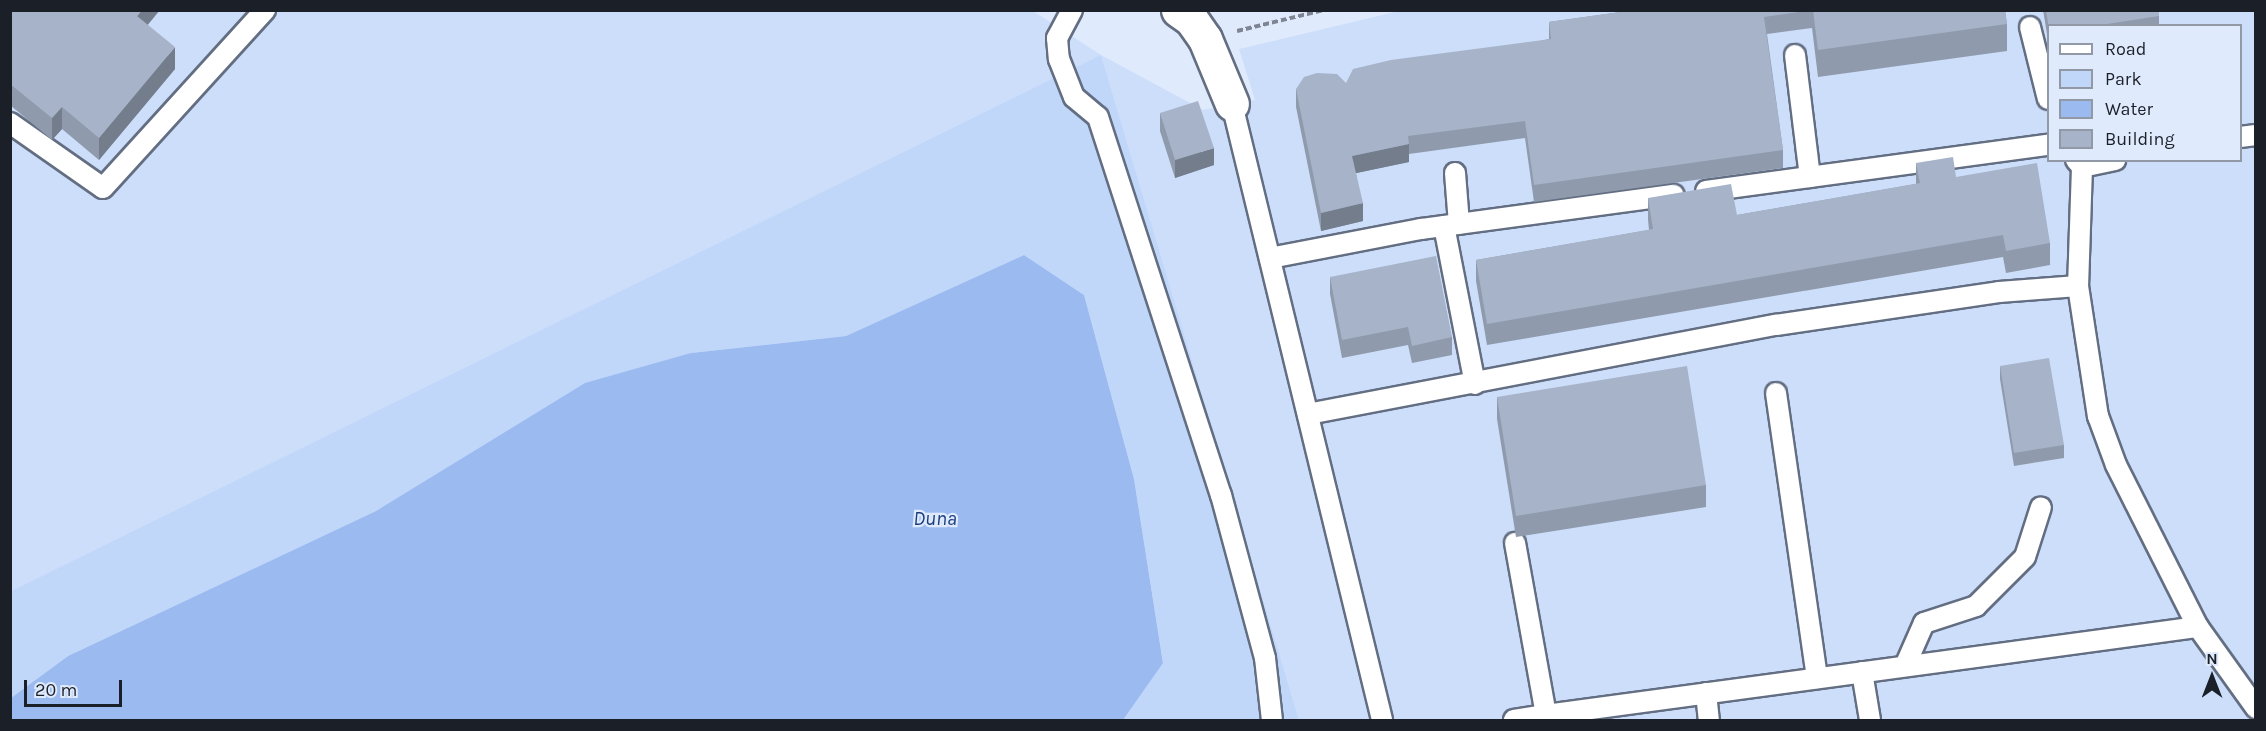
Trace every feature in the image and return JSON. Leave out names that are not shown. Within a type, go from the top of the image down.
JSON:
[{"type":"street","points":[[1178,10],[1191,19],[1205,39],[1232,104]]},
{"type":"lane","points":[[10,123],[103,188],[265,10]]},
{"type":"lane","points":[[1072,10],[1057,38],[1059,59],[1074,97],[1098,117],[1221,495],[1265,658],[1272,720]]},
{"type":"lane","points":[[2030,27],[2047,91]]},
{"type":"lane","points":[[1796,55],[1810,177]]},
{"type":"lane","points":[[1232,104],[1382,720]]},
{"type":"lane","points":[[1270,258],[1451,225],[2047,145]]},
{"type":"lane","points":[[2097,162],[2079,164],[2078,286],[2098,416],[2116,465],[2198,627],[2256,708]]},
{"type":"lane","points":[[1455,172],[1451,225],[1474,384]]},
{"type":"lane","points":[[1308,414],[1776,325],[1999,292],[2078,286]]},
{"type":"lane","points":[[1776,393],[1817,678]]},
{"type":"lane","points":[[1905,666],[1924,623],[1976,606],[2025,557],[2041,507]]},
{"type":"lane","points":[[1515,543],[1546,715]]},
{"type":"lane","points":[[1514,720],[2198,627]]},
{"type":"lane","points":[[1862,672],[1870,720]]},
{"type":"lane","points":[[1706,693],[1709,720]]},
{"type":"path","points":[[1205,39],[1324,10]]},
{"type":"shaded area","points":[[11,11],[1033,11],[1101,55],[1203,110],[1255,100],[1239,49],[1399,11],[2255,11],[2255,720],[1299,720],[1101,56],[11,591]]},
{"type":"green space","points":[[1101,55],[1299,720],[1123,720],[1163,662],[1134,479],[1084,295],[1024,255],[846,336],[691,353],[376,511],[68,656],[11,698],[11,591]]},
{"type":"water","name":"Duna","points":[[1024,255],[1084,295],[1134,479],[1163,663],[1123,720],[11,720],[11,698],[68,656],[376,511],[585,383],[691,353],[846,336]]},
{"type":"building","points":[[10,10],[142,10],[137,16],[175,47],[99,138],[62,107],[52,118],[10,84]]},
{"type":"building","points":[[1635,10],[1812,10],[1764,17],[1783,150],[1534,185],[1525,121],[1408,136],[1409,144],[1352,156],[1363,203],[1321,213],[1296,89],[1304,77],[1317,73],[1337,74],[1346,83],[1353,69],[1391,60],[1551,39],[1549,22]]},
{"type":"building","points":[[1813,10],[2005,10],[2007,24],[1818,50]]},
{"type":"building","points":[[2046,10],[2159,10],[2159,16],[2107,24],[2048,24]]},
{"type":"building","points":[[1198,101],[1214,148],[1175,160],[1160,113]]},
{"type":"building","points":[[1953,157],[1956,177],[2037,163],[2050,243],[2006,251],[2003,235],[1487,324],[1476,260],[1653,229],[1648,198],[1731,184],[1737,215],[1920,183],[1916,163]]},
{"type":"building","points":[[1436,256],[1452,337],[1412,346],[1408,327],[1342,340],[1330,277]]},
{"type":"building","points":[[2049,358],[2064,445],[2014,453],[2000,366]]},
{"type":"building","points":[[1687,366],[1706,485],[1516,516],[1497,397]]}]
